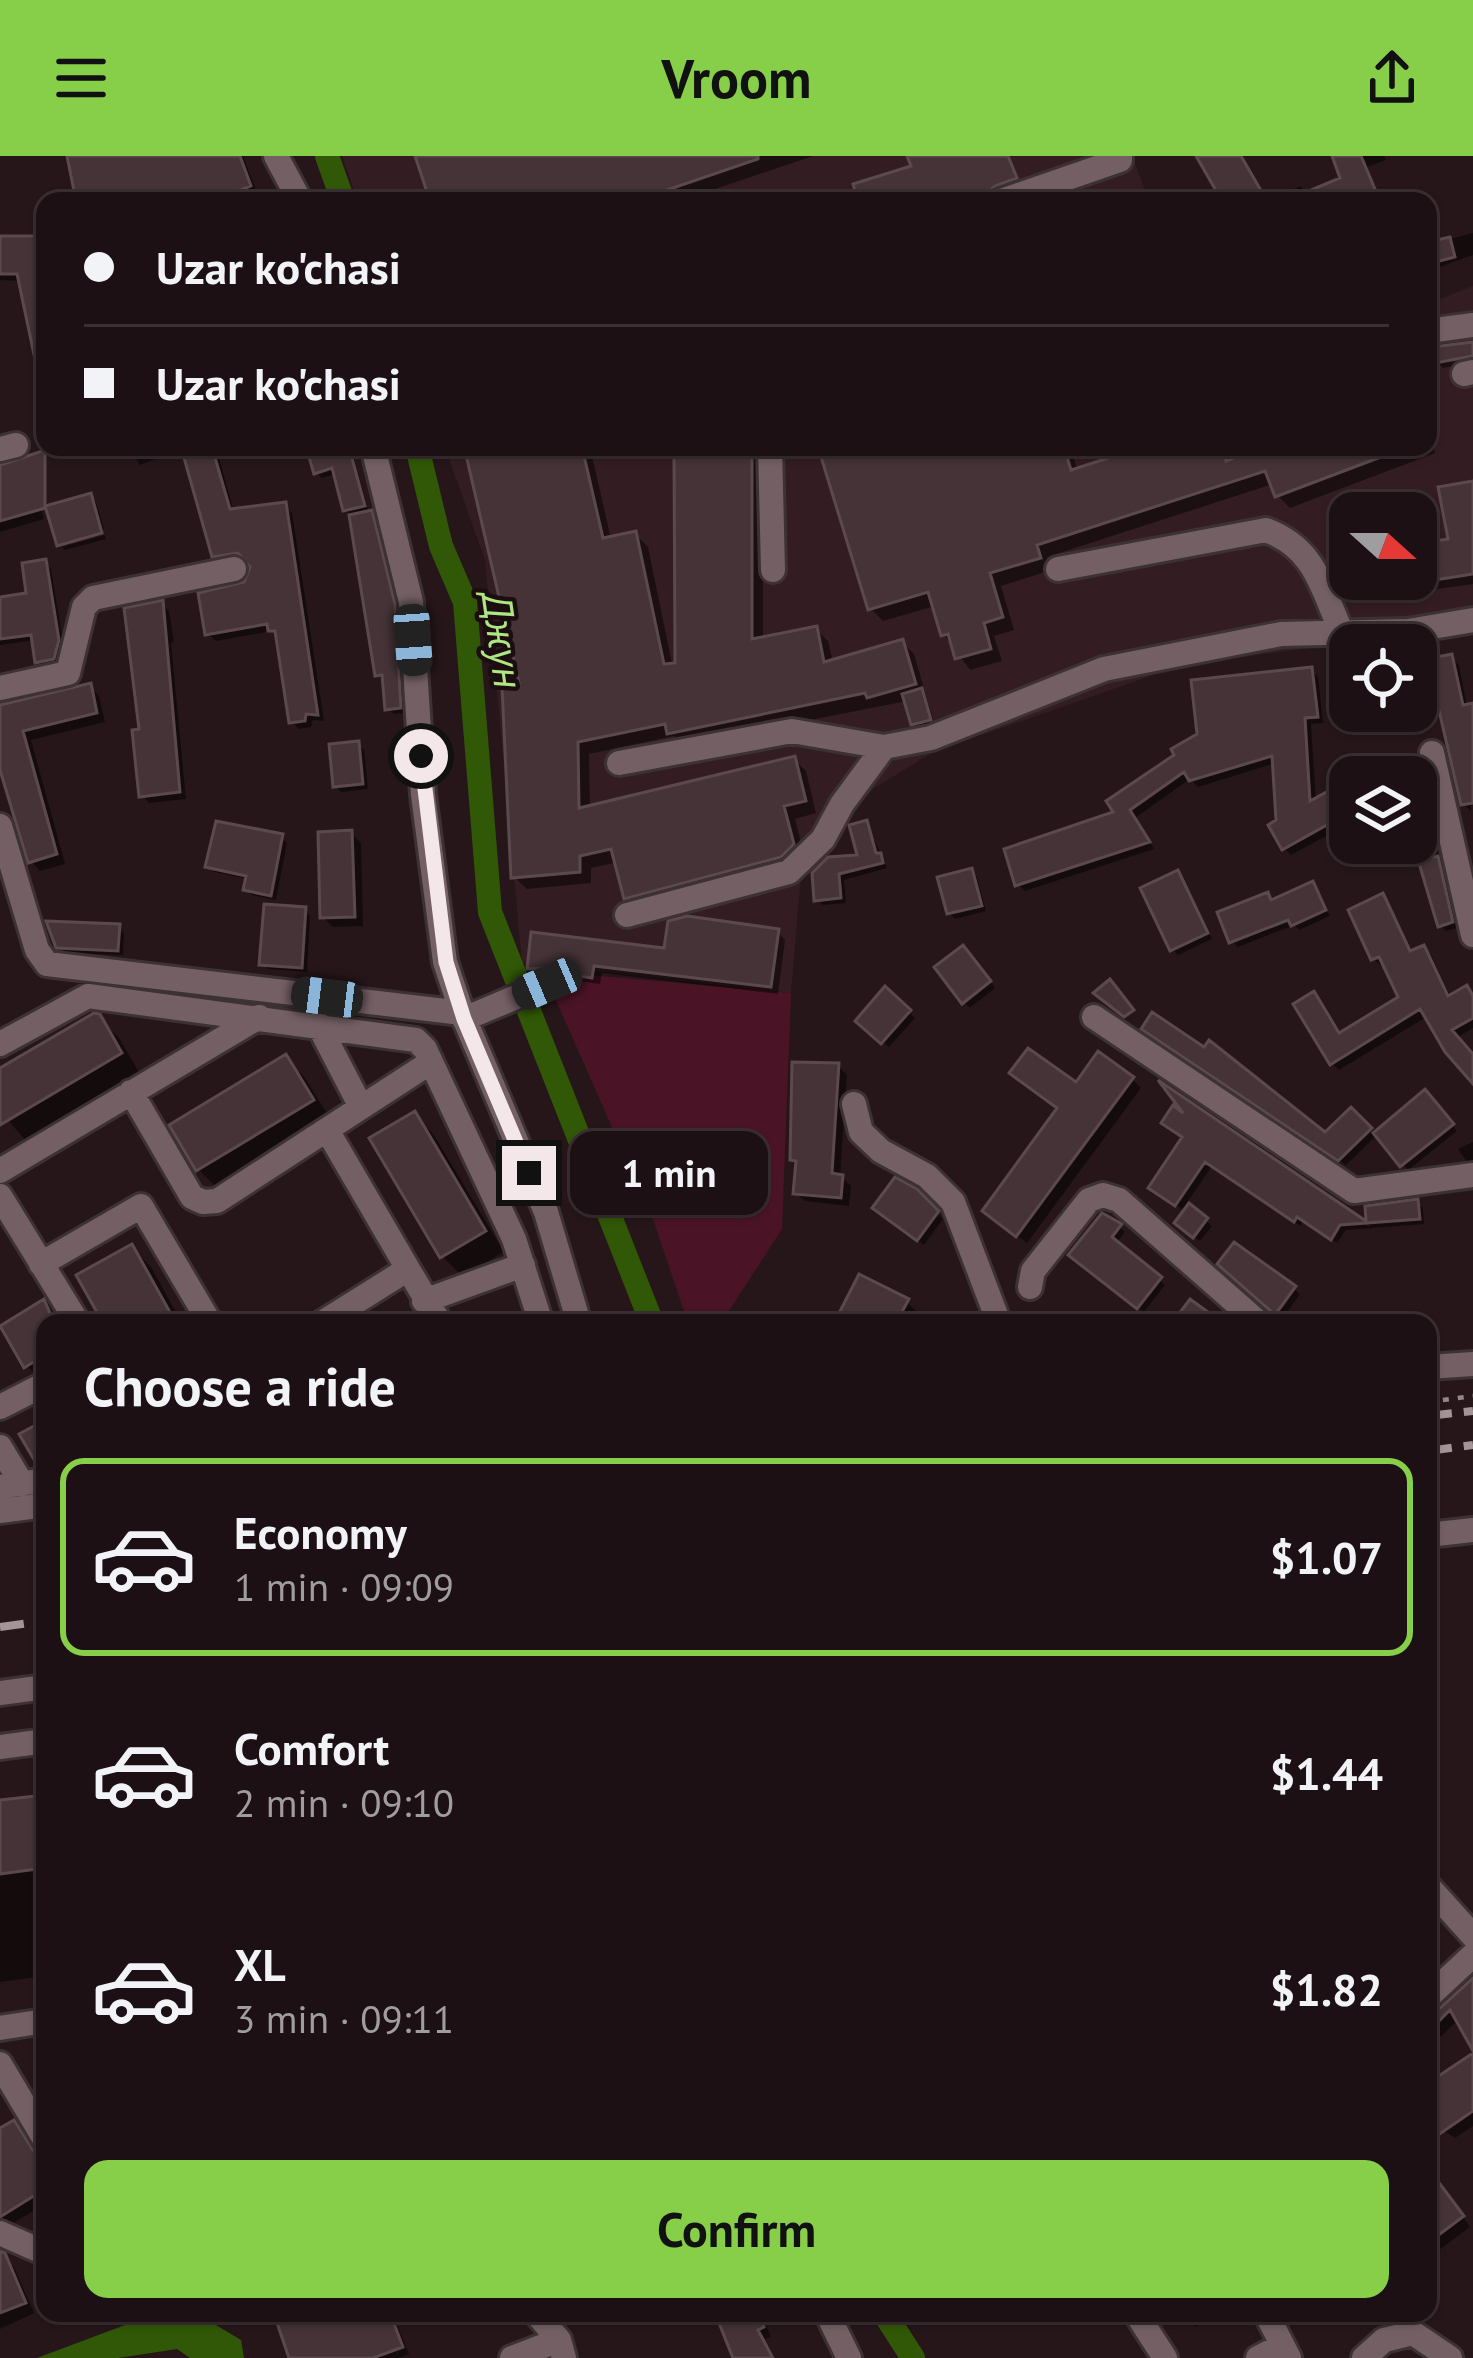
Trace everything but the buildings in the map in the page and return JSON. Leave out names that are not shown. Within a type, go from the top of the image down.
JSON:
[{"type":"street","points":[[276,156],[295,192]]},
{"type":"street","points":[[1027,192],[1120,160],[1120,156]]},
{"type":"street","points":[[1437,330],[1473,325]]},
{"type":"street","points":[[375,456],[411,602],[423,795],[446,962],[545,1212],[576,1314]]},
{"type":"street","points":[[770,456],[773,571]]},
{"type":"street","points":[[1058,569],[1266,530],[1290,539],[1305,552],[1338,624]]},
{"type":"street","points":[[0,688],[68,673],[84,607],[93,598],[234,569]]},
{"type":"street","points":[[1437,626],[1473,620]]},
{"type":"street","points":[[619,763],[792,731],[884,747],[931,738],[1104,669],[1281,634],[1329,632]]},
{"type":"street","points":[[628,915],[789,872],[823,839],[884,747]]},
{"type":"street","points":[[1432,753],[1473,935]]},
{"type":"street","points":[[1447,818],[1473,813]]},
{"type":"street","points":[[0,826],[37,950],[47,964],[469,1014],[547,984]]},
{"type":"street","points":[[0,1044],[88,996],[416,1040],[431,1062],[514,1239],[533,1314]]},
{"type":"street","points":[[0,1171],[259,1017]]},
{"type":"street","points":[[1094,1017],[1354,1191],[1473,1174]]},
{"type":"street","points":[[318,1024],[362,1107]]},
{"type":"street","points":[[131,1092],[192,1197],[217,1201],[431,1062]]},
{"type":"street","points":[[854,1104],[861,1132],[881,1151],[928,1176],[953,1202],[996,1314]]},
{"type":"street","points":[[327,1130],[433,1314]]},
{"type":"street","points":[[1030,1287],[1033,1271],[1075,1217],[1089,1200],[1103,1195],[1119,1200],[1249,1314]]},
{"type":"street","points":[[0,1196],[72,1314]]},
{"type":"street","points":[[41,1264],[141,1206],[205,1314]]},
{"type":"street","points":[[424,1301],[523,1265]]},
{"type":"street","points":[[336,1314],[408,1269]]},
{"type":"street","points":[[1437,1366],[1473,1364]]},
{"type":"street","points":[[0,1407],[36,1389]]},
{"type":"street","points":[[0,1447],[22,1484]]},
{"type":"street","points":[[0,1511],[36,1506]]},
{"type":"street","points":[[1437,1534],[1473,1530]]},
{"type":"street","points":[[0,1693],[36,1688]]},
{"type":"street","points":[[0,1747],[36,1742]]},
{"type":"street","points":[[1437,1896],[1473,1936]]},
{"type":"street","points":[[1437,1989],[1473,1955]]},
{"type":"street","points":[[0,2028],[36,2022]]},
{"type":"street","points":[[0,2064],[36,2125]]},
{"type":"street","points":[[0,2233],[36,2249]]},
{"type":"street","points":[[512,2358],[562,2349],[542,2322]]},
{"type":"street","points":[[831,2322],[849,2358]]},
{"type":"street","points":[[1142,2322],[1165,2358]]},
{"type":"street","points":[[1268,2322],[1276,2354]]},
{"type":"street","points":[[1364,2358],[1384,2339],[1413,2333],[1450,2358]]},
{"type":"path","points":[[1437,1401],[1473,1396]]},
{"type":"shaded area","points":[[342,156],[1132,156],[1146,192],[355,192]]},
{"type":"shaded area","points":[[1473,286],[1473,626],[1437,631],[1437,624],[1329,624],[1329,645],[1182,665],[933,752],[873,789],[823,839],[803,850],[791,993],[522,963],[485,560],[448,456],[1437,456],[1437,300]]},
{"type":"shaded area","points":[[543,971],[791,993],[782,1229],[727,1314],[685,1314],[654,1222]]},
{"type":"shaded area","points":[[133,2322],[211,2322],[241,2340],[244,2358],[190,2358],[177,2349],[118,2358],[37,2358]]},
{"type":"waterway","name":"Джун","points":[[327,156],[340,192]]},
{"type":"waterway","name":"Джун","points":[[419,456],[441,546],[465,602],[490,912],[648,1314]]},
{"type":"waterway","name":"Джун","points":[[890,2322],[913,2358]]},
{"type":"railway","points":[[1437,1415],[1473,1411]]},
{"type":"railway","points":[[1437,1450],[1473,1445]]},
{"type":"railway","points":[[0,1627],[36,1622]]},
{"type":"route","points":[[421,756],[446,962],[464,1019],[529,1173]]}]
